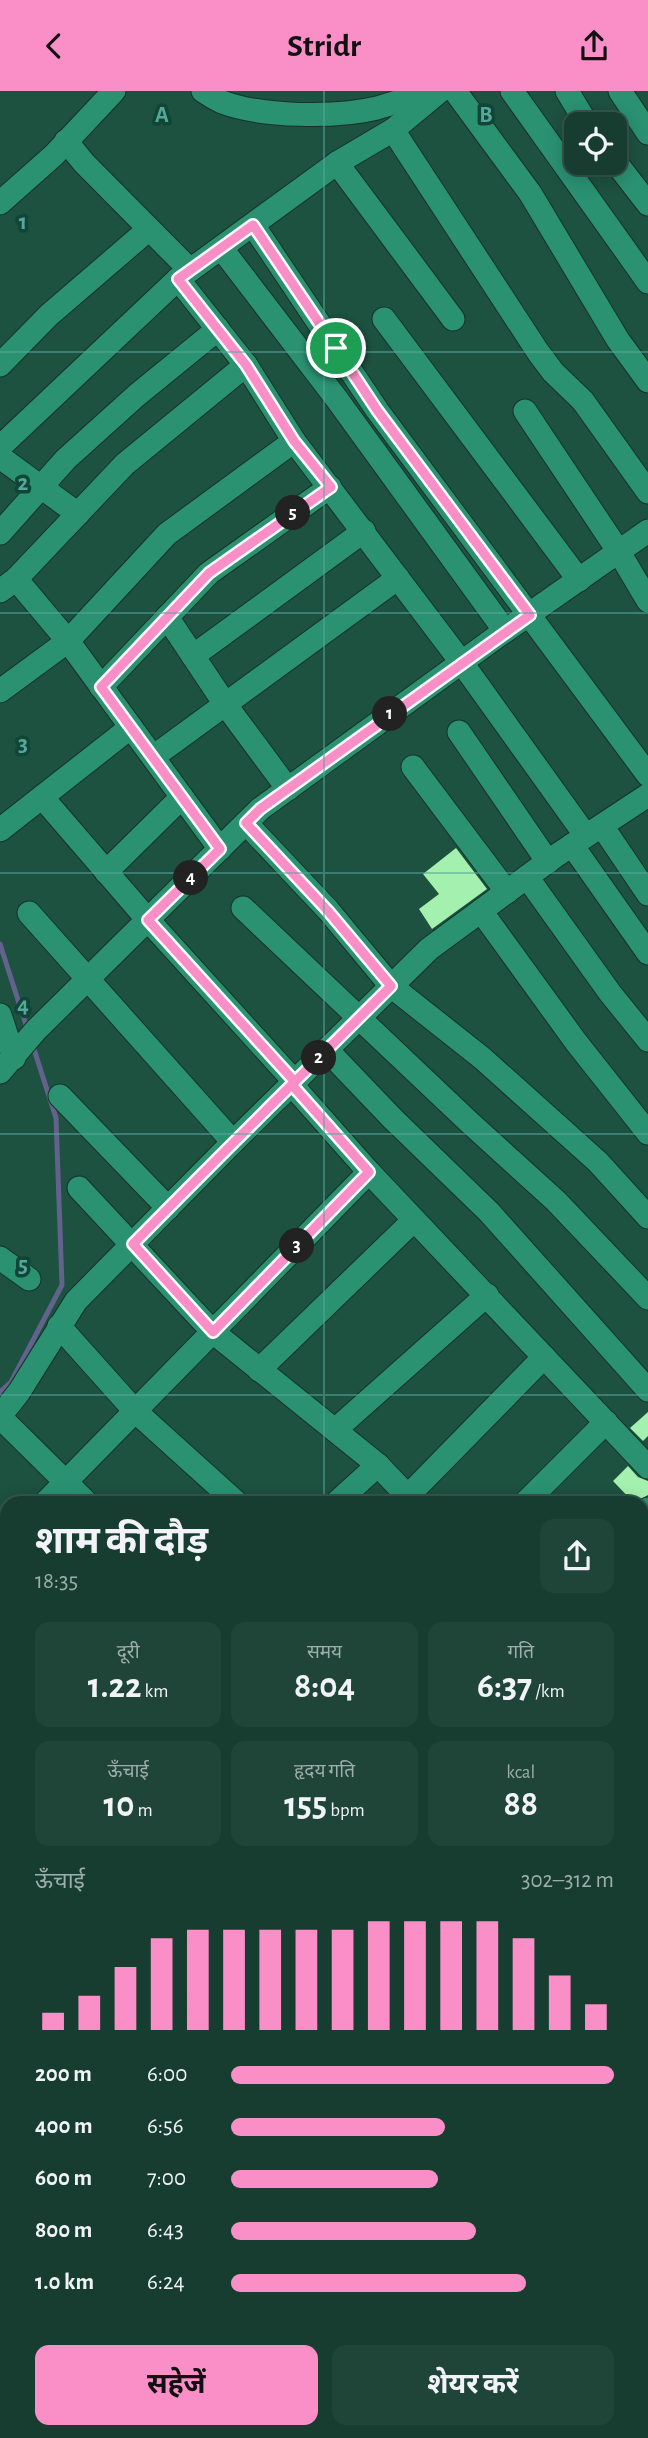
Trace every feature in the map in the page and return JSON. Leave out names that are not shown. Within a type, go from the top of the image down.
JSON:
[{"type":"street","points":[[0,203],[114,91]]},
{"type":"street","points":[[203,91],[221,101],[242,107],[304,114],[339,114],[376,108],[429,91]]},
{"type":"street","points":[[0,447],[184,274],[337,163],[393,130],[440,91]]},
{"type":"street","points":[[455,91],[530,193],[618,340],[648,381]]},
{"type":"street","points":[[512,91],[648,282]]},
{"type":"street","points":[[567,91],[580,112]]},
{"type":"street","points":[[620,91],[648,133]]},
{"type":"street","points":[[393,130],[538,352],[553,372],[583,401],[648,492]]},
{"type":"street","points":[[66,141],[149,229],[184,274],[294,441],[462,663],[586,836],[648,953]]},
{"type":"street","points":[[337,163],[453,319]]},
{"type":"street","points":[[626,175],[648,204]]},
{"type":"street","points":[[253,225],[377,410],[648,775]]},
{"type":"street","points":[[0,365],[49,316],[149,229]]},
{"type":"street","points":[[222,249],[336,398],[505,631]]},
{"type":"street","points":[[384,319],[579,580]]},
{"type":"street","points":[[0,533],[66,459],[137,395],[218,329]]},
{"type":"street","points":[[220,849],[68,641],[8,585],[125,464],[246,365]]},
{"type":"street","points":[[525,411],[619,552],[648,601]]},
{"type":"street","points":[[0,691],[68,641],[167,534],[294,441]]},
{"type":"street","points":[[0,457],[78,514]]},
{"type":"street","points":[[101,687],[209,573],[331,487]]},
{"type":"street","points":[[193,656],[363,531]]},
{"type":"street","points":[[11,1059],[36,1030],[260,809],[648,531]]},
{"type":"street","points":[[153,757],[398,578]]},
{"type":"street","points":[[167,617],[225,704],[288,789]]},
{"type":"street","points":[[0,830],[131,727]]},
{"type":"street","points":[[459,732],[548,862]]},
{"type":"street","points":[[413,767],[507,892]]},
{"type":"street","points":[[79,1496],[0,1416],[19,1392],[76,1301],[429,949],[548,862],[648,795]]},
{"type":"street","points":[[42,797],[148,920],[295,1082]]},
{"type":"street","points":[[106,872],[182,797]]},
{"type":"street","points":[[246,823],[328,911],[391,986],[482,1058],[598,1162],[648,1217]]},
{"type":"street","points":[[586,836],[648,894]]},
{"type":"street","points":[[527,877],[610,993],[648,1040]]},
{"type":"street","points":[[243,908],[556,1201],[648,1298]]},
{"type":"street","points":[[481,911],[576,1042],[648,1133]]},
{"type":"street","points":[[29,913],[233,1142]]},
{"type":"street","points":[[0,1015],[11,1059]]},
{"type":"street","points":[[327,1050],[402,1128],[489,1212],[648,1390]]},
{"type":"street","points":[[295,1082],[292,1085],[369,1172],[648,1467]]},
{"type":"street","points":[[60,1096],[168,1208]]},
{"type":"street","points":[[52,1496],[369,1172]]},
{"type":"street","points":[[79,1188],[213,1332],[378,1465],[404,1496]]},
{"type":"street","points":[[259,1370],[414,1220]]},
{"type":"street","points":[[0,1258],[29,1279]]},
{"type":"street","points":[[335,1430],[487,1295]]},
{"type":"street","points":[[59,1326],[135,1411],[229,1496]]},
{"type":"street","points":[[413,1496],[544,1357]]},
{"type":"street","points":[[532,1496],[606,1422]]},
{"type":"street","points":[[344,1496],[378,1465]]},
{"type":"building","points":[[456,848],[487,889],[432,929],[419,909],[439,894],[423,874]]},
{"type":"building","points":[[648,1412],[648,1436],[643,1441],[630,1428]]},
{"type":"building","points":[[628,1466],[638,1477],[648,1481],[648,1495],[627,1496],[613,1481]]},
{"type":"waterway","points":[[0,944],[28,1031]]},
{"type":"waterway","points":[[0,1392],[11,1382],[62,1285],[56,1118],[32,1043]]},
{"type":"route","points":[[336,348],[253,225],[178,279],[246,365],[294,441],[331,487],[209,573],[101,687],[220,849],[148,920],[295,1082],[292,1085],[369,1172],[213,1332],[133,1244],[233,1142],[295,1082],[391,986],[328,911],[246,823],[260,809],[530,615],[377,410],[336,348]]}]
